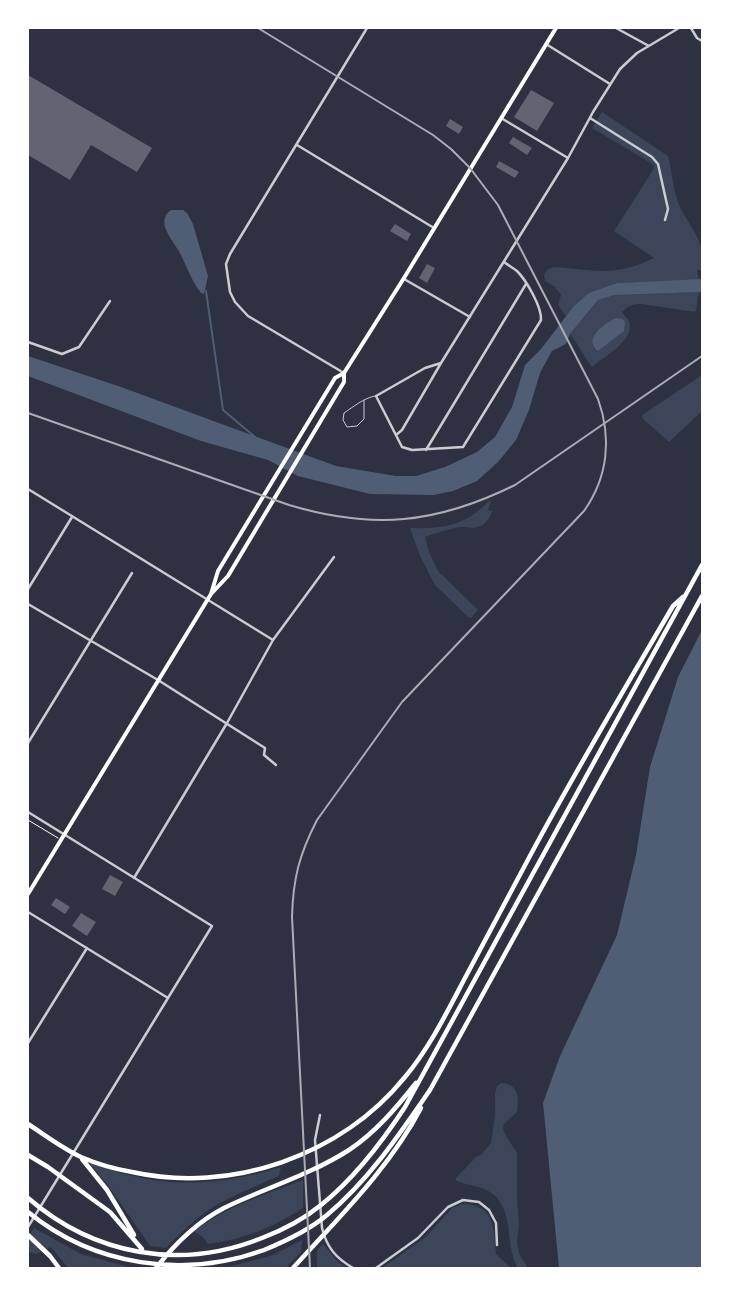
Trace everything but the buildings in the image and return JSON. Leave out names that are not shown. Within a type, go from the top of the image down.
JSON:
[{"type":"highway","points":[[28,1198],[74,1230],[103,1242],[137,1252],[171,1256],[221,1252],[272,1234],[321,1206],[348,1180],[390,1131],[406,1108],[702,565]]},
{"type":"highway","points":[[28,1124],[80,1157],[122,1170],[151,1176],[180,1178],[223,1176],[278,1164],[311,1151],[336,1137],[366,1116],[392,1092],[411,1070],[432,1039],[582,761],[673,606],[686,594]]},
{"type":"highway","points":[[293,1268],[375,1176],[408,1133],[702,596]]},
{"type":"highway","points":[[80,1157],[107,1190],[154,1268],[187,1234],[223,1209],[283,1184],[332,1160],[355,1145],[387,1119],[424,1074]]},
{"type":"highway","points":[[28,1212],[42,1224],[67,1239],[114,1257],[143,1263],[188,1266],[248,1256],[274,1246],[306,1230],[326,1216],[354,1190],[395,1142],[430,1090]]},
{"type":"highway","points":[[28,1155],[110,1212],[142,1248]]},
{"type":"highway","points":[[28,1235],[50,1256],[58,1268]]},
{"type":"main road","points":[[28,894],[207,601],[218,571],[251,514],[335,378],[344,373],[404,278],[556,28]]},
{"type":"main road","points":[[211,594],[228,576],[344,382],[344,373]]},
{"type":"street","points":[[344,373],[248,316],[235,302],[230,292],[226,264],[230,254],[367,28]]},
{"type":"street","points":[[616,28],[648,46]]},
{"type":"street","points":[[396,435],[402,430],[441,363],[568,158],[610,84],[629,60],[648,46],[679,28]]},
{"type":"street","points":[[691,28],[697,38],[702,41]]},
{"type":"street","points":[[546,44],[610,84]]},
{"type":"street","points":[[501,118],[568,158]]},
{"type":"street","points":[[590,118],[652,157],[658,164],[668,209],[665,220]]},
{"type":"street","points":[[297,145],[434,228]]},
{"type":"street","points":[[441,363],[425,368],[376,396],[402,447],[412,450],[426,450],[463,447],[541,320],[541,310],[526,284],[516,270],[504,262]]},
{"type":"street","points":[[404,278],[470,317]]},
{"type":"street","points":[[426,450],[526,284]]},
{"type":"street","points":[[28,342],[62,354],[79,347],[110,300]]},
{"type":"street","points":[[28,489],[273,640]]},
{"type":"street","points":[[28,589],[72,517]]},
{"type":"street","points":[[134,878],[227,724],[273,640],[334,557]]},
{"type":"street","points":[[28,743],[89,640],[132,573]]},
{"type":"street","points":[[28,604],[158,680],[265,748],[264,754],[276,765]]},
{"type":"street","points":[[28,812],[212,926],[28,1227]]},
{"type":"street","points":[[28,912],[168,998]]},
{"type":"street","points":[[28,1043],[87,948]]},
{"type":"street","points":[[320,1116],[315,1140],[322,1228],[325,1242],[332,1252],[353,1268]]},
{"type":"street","points":[[376,1268],[418,1238],[448,1207],[463,1200],[479,1202],[489,1210],[496,1223],[497,1245]]},
{"type":"lane","points":[[364,400],[364,419],[357,426],[347,427],[343,420],[344,413],[364,400],[376,396]]},
{"type":"path","points":[[28,820],[60,840]]},
{"type":"shaded area","points":[[602,112],[668,156],[679,205],[700,245],[702,270],[697,270],[699,280],[617,283],[573,307],[566,316],[558,305],[561,295],[555,287],[545,281],[544,274],[548,269],[555,267],[605,271],[616,270],[628,268],[654,258],[614,231],[653,170],[654,165],[592,128]]},
{"type":"shaded area","points":[[171,210],[183,210],[187,213],[193,224],[208,276],[204,294],[201,293],[195,284],[165,227],[165,217]]},
{"type":"shaded area","points":[[702,279],[702,292],[615,295],[598,300],[570,334],[566,344],[552,351],[540,373],[529,410],[516,440],[498,462],[477,481],[453,491],[434,495],[370,494],[298,476],[268,460],[201,441],[28,376],[28,356],[121,387],[336,466],[396,476],[416,476],[445,467],[477,452],[495,437],[512,407],[525,365],[541,349],[573,307],[589,293],[617,283]]},
{"type":"shaded area","points":[[699,292],[695,312],[641,304],[626,308],[622,312],[629,322],[630,329],[628,335],[617,348],[592,367],[570,334],[598,300],[615,295]],"holes":[[[617,318],[599,351],[594,348],[601,329],[607,323]]]},
{"type":"shaded area","points":[[616,318],[622,319],[625,322],[624,331],[598,351],[594,346],[594,337],[601,327]]},
{"type":"shaded area","points":[[702,375],[702,411],[669,442],[643,419],[642,415]]},
{"type":"shaded area","points":[[491,501],[488,510],[492,511],[482,525],[476,528],[456,528],[425,537],[429,552],[438,571],[478,610],[471,618],[435,585],[420,556],[410,528],[433,528],[462,521]]},
{"type":"shaded area","points":[[702,630],[702,1268],[559,1268],[543,1103],[560,1056],[617,935],[636,855],[650,767],[678,677]]},
{"type":"shaded area","points":[[501,1083],[511,1086],[518,1096],[517,1112],[504,1124],[503,1129],[517,1153],[519,1224],[517,1241],[519,1254],[528,1268],[518,1268],[514,1260],[506,1215],[497,1198],[487,1190],[455,1179],[491,1143],[495,1115],[495,1094],[497,1086]]},
{"type":"shaded area","points":[[90,1162],[138,1177],[185,1182],[232,1179],[281,1167],[279,1176],[218,1204],[201,1215],[166,1248],[150,1246]]},
{"type":"shaded area","points":[[303,1180],[303,1208],[269,1227],[246,1236],[208,1244],[203,1237],[194,1231],[233,1208]]},
{"type":"shaded area","points":[[462,1204],[473,1205],[487,1213],[493,1227],[496,1254],[511,1268],[382,1268],[427,1236],[452,1208]]},
{"type":"shaded area","points":[[34,1228],[81,1254],[132,1268],[68,1268],[51,1247],[36,1254],[28,1252],[28,1237]]},
{"type":"shaded area","points":[[302,1240],[301,1252],[286,1268],[225,1268],[273,1255]]},
{"type":"shaded area","points":[[323,1244],[338,1262],[347,1268],[317,1268],[317,1250]]},
{"type":"waterway","points":[[206,291],[223,410],[255,437]]},
{"type":"railway","points":[[258,28],[433,135],[451,149],[470,168],[498,205],[598,399],[605,428],[606,443],[603,471],[592,498],[584,511],[402,702],[317,820],[301,856],[294,891],[292,917],[310,1268]]},
{"type":"railway","points":[[28,413],[289,505],[349,518],[404,519],[458,508],[515,485],[702,356]]}]
